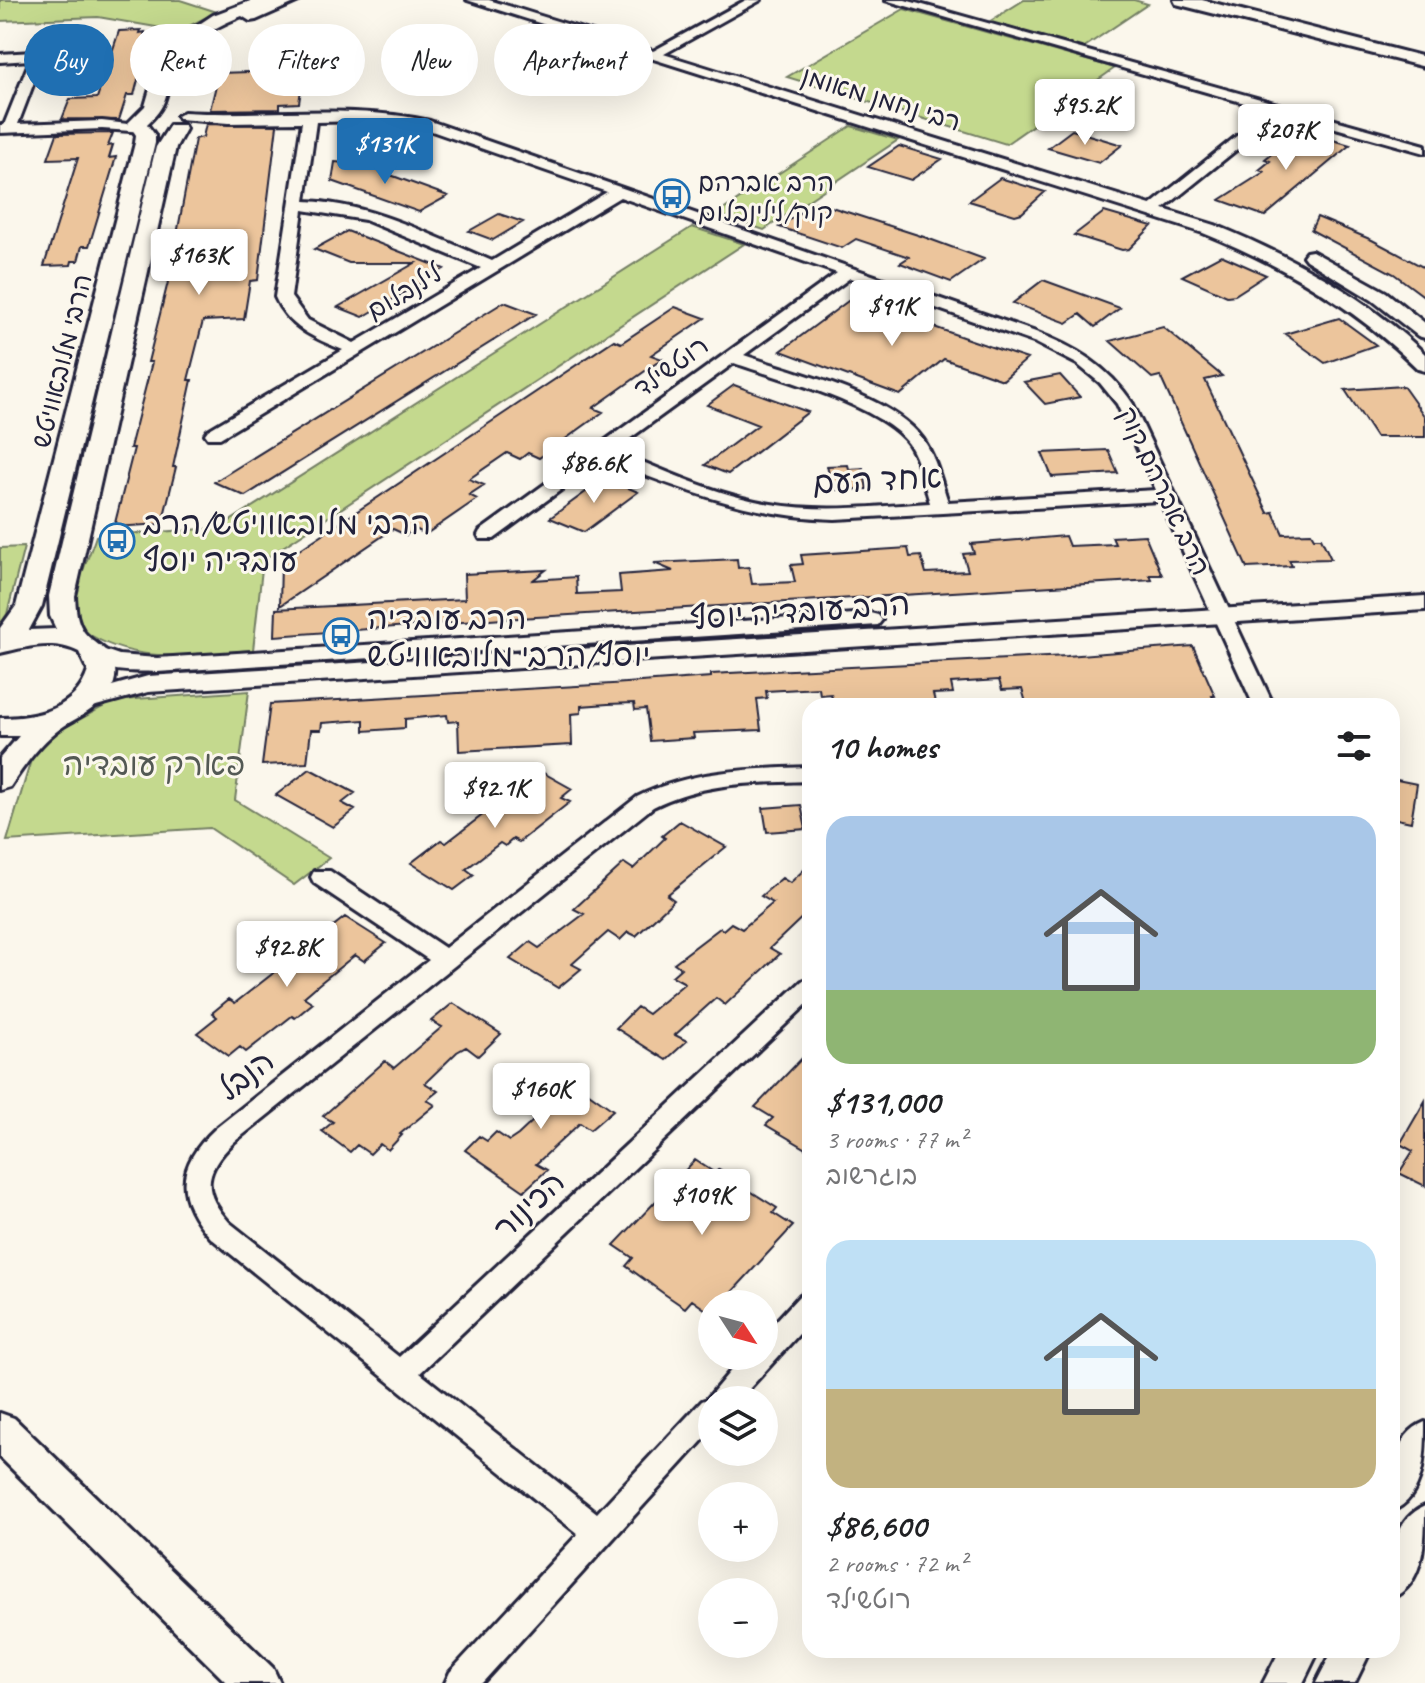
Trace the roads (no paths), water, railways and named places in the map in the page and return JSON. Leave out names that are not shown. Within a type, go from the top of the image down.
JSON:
[{"type":"main road","name":"הרבי מלובאוויטש","points":[[0,644],[19,625],[29,606],[145,145],[142,123],[154,106],[166,65],[180,45],[204,27],[268,0]]},
{"type":"main road","points":[[232,26],[293,0]]},
{"type":"main road","points":[[1182,0],[1425,62]]},
{"type":"main road","points":[[1224,0],[1425,51]]},
{"type":"main road","name":"הרבי מלובאוויטש","points":[[86,648],[63,616],[62,596],[166,147],[180,117]]},
{"type":"main road","points":[[142,123],[161,133],[180,117]]},
{"type":"main road","points":[[0,644],[39,636],[86,648],[101,665],[101,678],[85,701],[30,740],[0,780]]},
{"type":"main road","points":[[0,727],[30,726],[56,719]]},
{"type":"main road","points":[[0,1431],[258,1683]]},
{"type":"street","name":"רבי נחמן מאומן","points":[[474,0],[660,51],[1293,247],[1350,277],[1425,332]]},
{"type":"street","name":"רבי נחמן מאומן","points":[[515,0],[660,51]]},
{"type":"street","points":[[660,51],[755,0]]},
{"type":"street","points":[[891,0],[1425,149]]},
{"type":"street","points":[[0,58],[24,57]]},
{"type":"street","points":[[24,87],[5,129],[142,123]]},
{"type":"street","points":[[1159,205],[1280,108]]},
{"type":"street","name":"הרב אברהם קוק","points":[[180,117],[383,117],[425,124],[1044,340],[1085,362],[1120,395],[1260,698]]},
{"type":"street","points":[[310,117],[283,287],[285,305],[304,325],[355,349]]},
{"type":"street","name":"לילנבלום","points":[[214,434],[618,192]]},
{"type":"street","points":[[296,205],[323,205],[350,211],[492,267]]},
{"type":"street","name":"רבי נחמן מאומן","points":[[1159,205],[1308,273],[1382,324],[1425,365]]},
{"type":"street","name":"רוטשילד","points":[[487,535],[848,272]]},
{"type":"street","points":[[731,356],[894,420],[918,444],[941,508]]},
{"type":"street","name":"אחד העם","points":[[600,451],[724,499],[769,511],[820,514],[1167,495]]},
{"type":"street","name":"הרב עובדיה יוסף","points":[[85,701],[126,688],[156,683],[1218,607],[1425,585]]},
{"type":"street","name":"הרב עובדיה יוסף","points":[[86,648],[122,663],[157,665],[1218,607],[1425,603]]},
{"type":"street","name":"הנבל","points":[[599,1533],[220,1230],[200,1204],[195,1184],[200,1164],[214,1144],[645,802],[663,791],[702,781],[802,775]]},
{"type":"street","points":[[322,877],[446,960]]},
{"type":"street","name":"הכינור","points":[[400,1374],[802,995]]},
{"type":"street","points":[[778,1338],[802,1312]]},
{"type":"street","points":[[734,1386],[748,1370]]},
{"type":"street","points":[[461,1683],[698,1425]]},
{"type":"street","points":[[1400,1481],[1425,1438]]},
{"type":"street","points":[[1400,1567],[1425,1523]]},
{"type":"street","points":[[1282,1683],[1296,1658]]},
{"type":"street","points":[[1335,1683],[1349,1658]]},
{"type":"place","name":"הרב אברהם קוק/לילינבלום","points":[[672,197]]},
{"type":"place","name":"הרבי מלובאוויטש/הרב עובדיה יוסף","points":[[117,541]]},
{"type":"place","name":"הרב עובדיה יוסף/הרבי מלובאוויטש","points":[[341,636]]},
{"type":"park label","name":"פארק עובדיה","points":[[154,764]]}]
